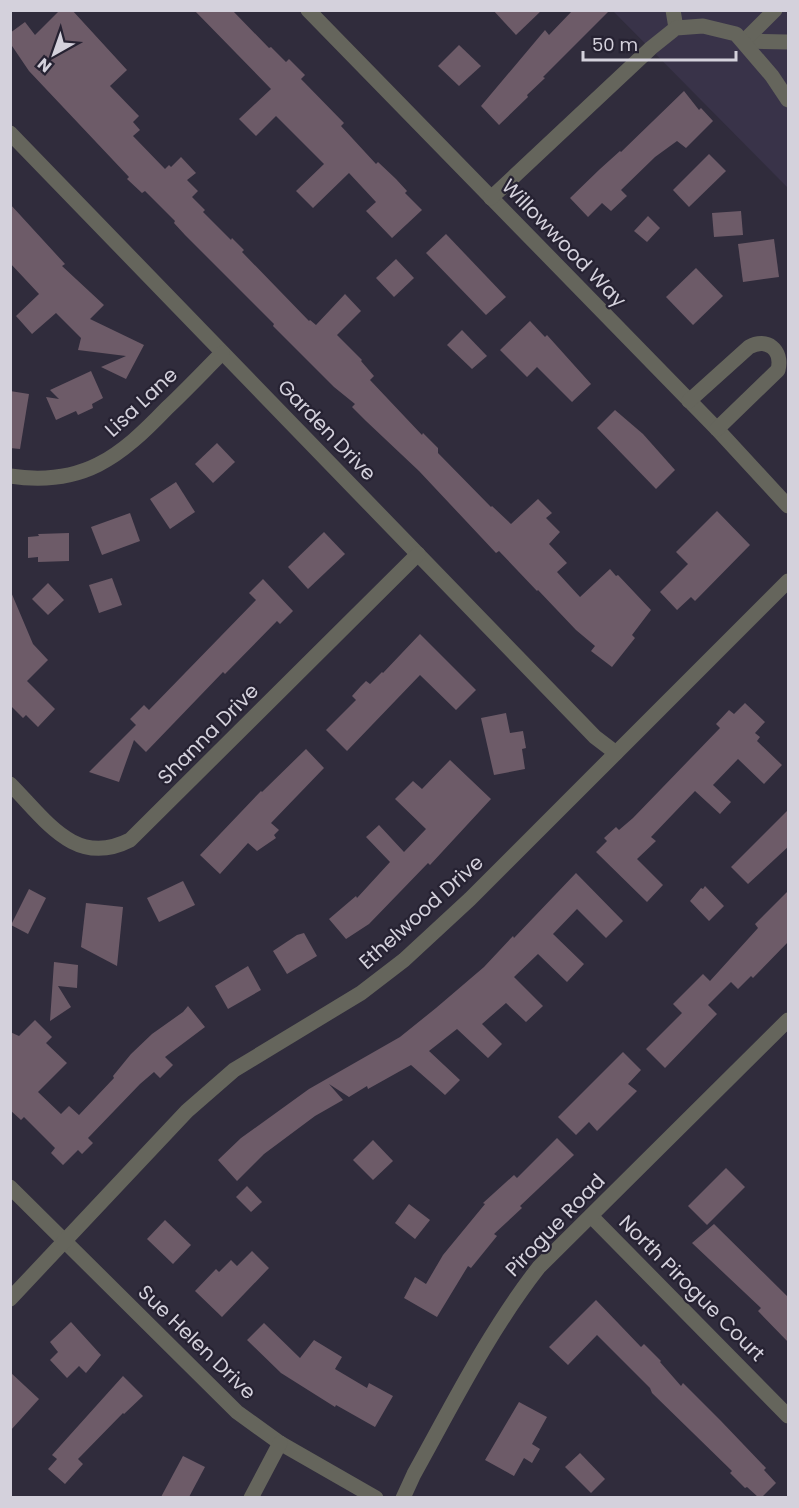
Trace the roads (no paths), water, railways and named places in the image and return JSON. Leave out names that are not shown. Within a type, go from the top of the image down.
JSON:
[{"type":"street","name":"Willowwood Way","points":[[308,10],[717,429],[789,506]]},
{"type":"street","points":[[673,10],[676,28]]},
{"type":"street","points":[[744,41],[775,10]]},
{"type":"street","points":[[491,198],[651,48],[676,28],[703,26],[736,34],[744,41],[789,100]]},
{"type":"street","points":[[744,41],[789,42]]},
{"type":"street","name":"Garden Drive","points":[[10,133],[595,738],[616,753]]},
{"type":"street","points":[[689,401],[749,347],[761,342],[773,347],[780,357],[778,370],[717,429]]},
{"type":"street","name":"Lisa Lane","points":[[10,476],[55,477],[92,468],[109,460],[144,432],[222,352]]},
{"type":"street","name":"Shanna Drive","points":[[10,784],[56,829],[77,845],[103,850],[130,840],[418,554]]},
{"type":"street","name":"Ethelwood Drive","points":[[10,1299],[188,1111],[234,1070],[361,993],[404,960],[470,898],[789,581]]},
{"type":"street","name":"Pirogue Road","points":[[404,1497],[414,1474],[512,1301],[539,1267],[789,1020]]},
{"type":"street","name":"Sue Helen Drive","points":[[10,1187],[237,1412],[280,1443],[376,1497]]},
{"type":"street","name":"North Pirogue Court","points":[[591,1216],[789,1416]]},
{"type":"street","points":[[251,1497],[280,1443]]}]
